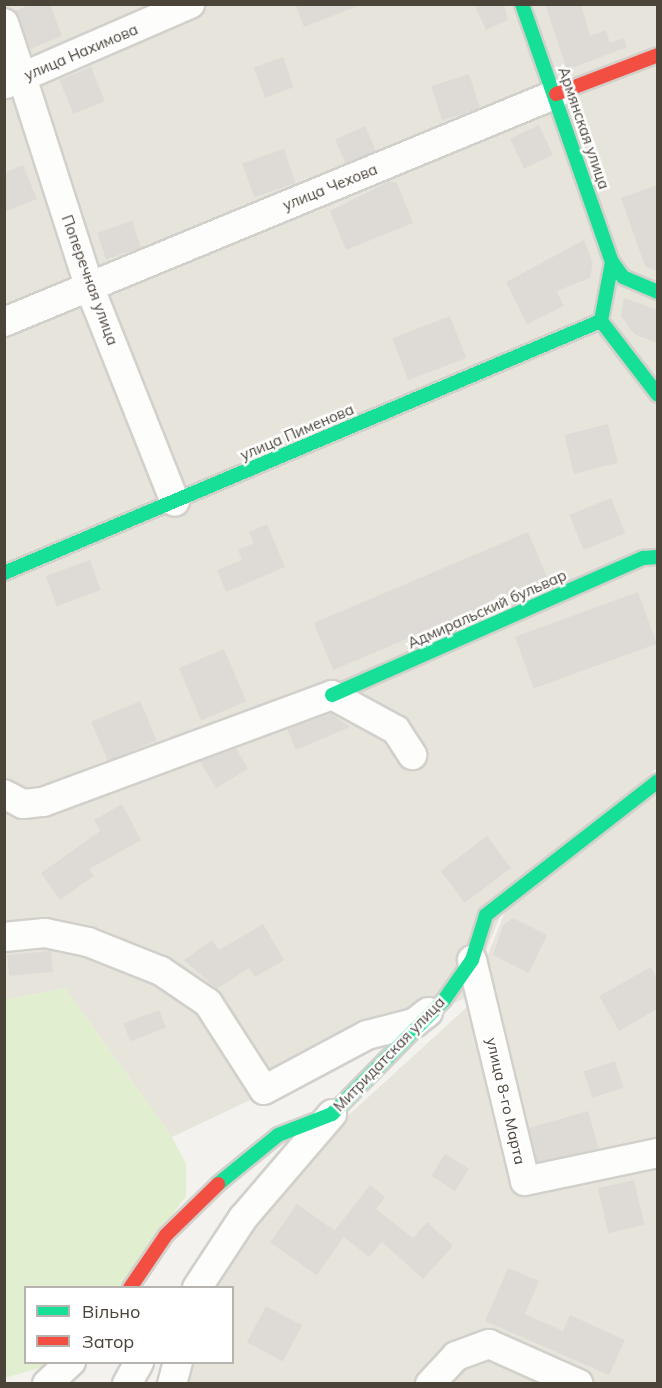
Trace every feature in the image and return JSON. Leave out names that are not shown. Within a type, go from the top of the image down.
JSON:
[{"type":"street","name":"улица Нахимова","points":[[10,74],[190,4]]},
{"type":"street","name":"Армянская улица","points":[[522,4],[556,94],[612,262],[624,277],[657,292]]},
{"type":"street","name":"Поперечная улица","points":[[4,23],[10,74],[88,286],[175,502]]},
{"type":"street","name":"улица Чехова","points":[[4,321],[556,94],[657,55]]},
{"type":"street","name":"Армянская улица","points":[[601,321],[612,262]]},
{"type":"street","points":[[601,321],[657,395]]},
{"type":"street","name":"улица Пименова","points":[[4,573],[601,321]]},
{"type":"street","name":"Адмиральский бульвар","points":[[332,695],[643,558],[657,557]]},
{"type":"street","points":[[4,794],[23,804],[43,802],[332,695],[396,730],[412,755]]},
{"type":"street","name":"Митридатская улица","points":[[131,1286],[166,1235],[204,1195],[278,1135],[332,1114],[444,1000],[472,960],[486,915],[657,781]]},
{"type":"street","points":[[4,937],[45,933],[88,942],[161,971],[208,1003],[264,1090],[367,1035],[414,1023],[444,1000]]},
{"type":"street","name":"улица 8-го Марта","points":[[472,960],[525,1181],[657,1154]]},
{"type":"street","points":[[197,1286],[243,1218],[332,1114]]},
{"type":"street","points":[[430,1383],[456,1356],[489,1344],[579,1383]]},
{"type":"street","points":[[47,1383],[69,1364]]},
{"type":"street","points":[[127,1383],[138,1364]]},
{"type":"street","points":[[172,1383],[177,1364]]},
{"type":"shaded area","points":[[5,5],[657,5],[657,768],[506,902],[467,997],[172,1137],[65,988],[5,1000]]},
{"type":"shaded area","points":[[657,792],[657,1383],[183,1384],[187,1364],[234,1364],[234,1286],[216,1286],[305,1155],[467,1007],[508,904]]},
{"type":"green space","points":[[65,988],[172,1137],[186,1164],[186,1196],[121,1286],[24,1286],[24,1364],[53,1364],[5,1378],[5,1000]]},
{"type":"building","points":[[30,4],[50,4],[62,36],[30,49],[15,11]]},
{"type":"building","points":[[295,4],[357,4],[358,6],[304,27]]},
{"type":"building","points":[[474,4],[504,4],[508,20],[486,30]]},
{"type":"building","points":[[545,4],[581,4],[590,36],[606,30],[610,43],[624,38],[627,47],[567,70]]},
{"type":"building","points":[[283,57],[294,87],[265,98],[254,68]]},
{"type":"building","points":[[91,67],[105,101],[73,114],[59,80]]},
{"type":"building","points":[[469,74],[480,108],[442,121],[431,86]]},
{"type":"building","points":[[539,125],[553,155],[524,168],[510,139]]},
{"type":"building","points":[[365,126],[376,151],[346,164],[335,139]]},
{"type":"building","points":[[284,149],[296,183],[254,197],[242,163]]},
{"type":"building","points":[[23,165],[37,199],[4,212],[4,173]]},
{"type":"building","points":[[390,181],[397,183],[413,223],[346,250],[330,211]]},
{"type":"building","points":[[657,185],[657,271],[645,266],[621,198]]},
{"type":"building","points":[[132,221],[141,247],[106,260],[97,233]]},
{"type":"building","points":[[584,240],[593,263],[590,278],[557,291],[564,306],[527,324],[506,282]]},
{"type":"building","points":[[624,298],[657,310],[657,343],[634,334],[621,316]]},
{"type":"building","points":[[450,316],[466,358],[408,380],[392,338]]},
{"type":"building","points":[[608,424],[618,463],[574,474],[564,435]]},
{"type":"building","points":[[611,498],[625,533],[584,550],[569,515]]},
{"type":"building","points":[[267,524],[285,567],[226,592],[217,570],[242,560],[238,550],[254,543],[249,532]]},
{"type":"building","points":[[528,532],[548,579],[333,670],[314,623]]},
{"type":"building","points":[[90,560],[101,590],[57,606],[46,576]]},
{"type":"building","points":[[638,592],[657,644],[534,688],[515,637]]},
{"type":"building","points":[[224,649],[246,701],[201,721],[179,668]]},
{"type":"building","points":[[140,701],[157,741],[108,761],[91,722]]},
{"type":"building","points":[[331,714],[350,727],[296,750],[287,729]]},
{"type":"building","points":[[236,748],[248,769],[216,788],[200,761]]},
{"type":"building","points":[[122,804],[141,840],[89,869],[94,876],[60,900],[41,873],[100,831],[94,820]]},
{"type":"building","points":[[487,836],[511,868],[465,903],[441,871]]},
{"type":"building","points":[[513,918],[547,935],[529,973],[493,955],[503,925]]},
{"type":"building","points":[[263,924],[284,960],[255,977],[249,968],[217,989],[184,960],[212,940],[219,950]]},
{"type":"building","points":[[51,951],[53,972],[9,976],[7,955]]},
{"type":"building","points":[[651,967],[657,978],[657,1009],[619,1031],[599,996]]},
{"type":"building","points":[[159,1010],[166,1028],[130,1041],[124,1024]]},
{"type":"building","points":[[615,1061],[624,1088],[592,1098],[584,1071]]},
{"type":"building","points":[[588,1111],[599,1149],[537,1162],[529,1128]]},
{"type":"building","points":[[445,1154],[469,1169],[455,1191],[431,1176]]},
{"type":"building","points":[[634,1180],[644,1225],[608,1233],[598,1188]]},
{"type":"building","points":[[370,1185],[385,1197],[376,1209],[413,1238],[427,1222],[453,1246],[423,1279],[382,1242],[369,1257],[335,1230]]},
{"type":"building","points":[[297,1204],[344,1237],[317,1275],[270,1243]]},
{"type":"building","points":[[508,1268],[539,1281],[525,1314],[563,1331],[570,1315],[625,1340],[609,1375],[485,1321]]},
{"type":"building","points":[[266,1306],[302,1325],[283,1361],[247,1342]]},
{"type":"traffic: fast","points":[[522,4],[612,262]]},
{"type":"traffic: fast","points":[[658,292],[623,277],[612,262],[601,321],[658,395]]},
{"type":"traffic: fast","points":[[4,573],[601,321]]},
{"type":"traffic: fast","points":[[332,695],[643,558],[658,557]]},
{"type":"traffic: fast","points":[[218,1184],[278,1135],[332,1114],[444,1000],[472,960],[486,915],[658,781]]},
{"type":"traffic: jam","points":[[556,94],[658,55]]},
{"type":"traffic: jam","points":[[131,1286],[166,1235],[218,1184]]}]
